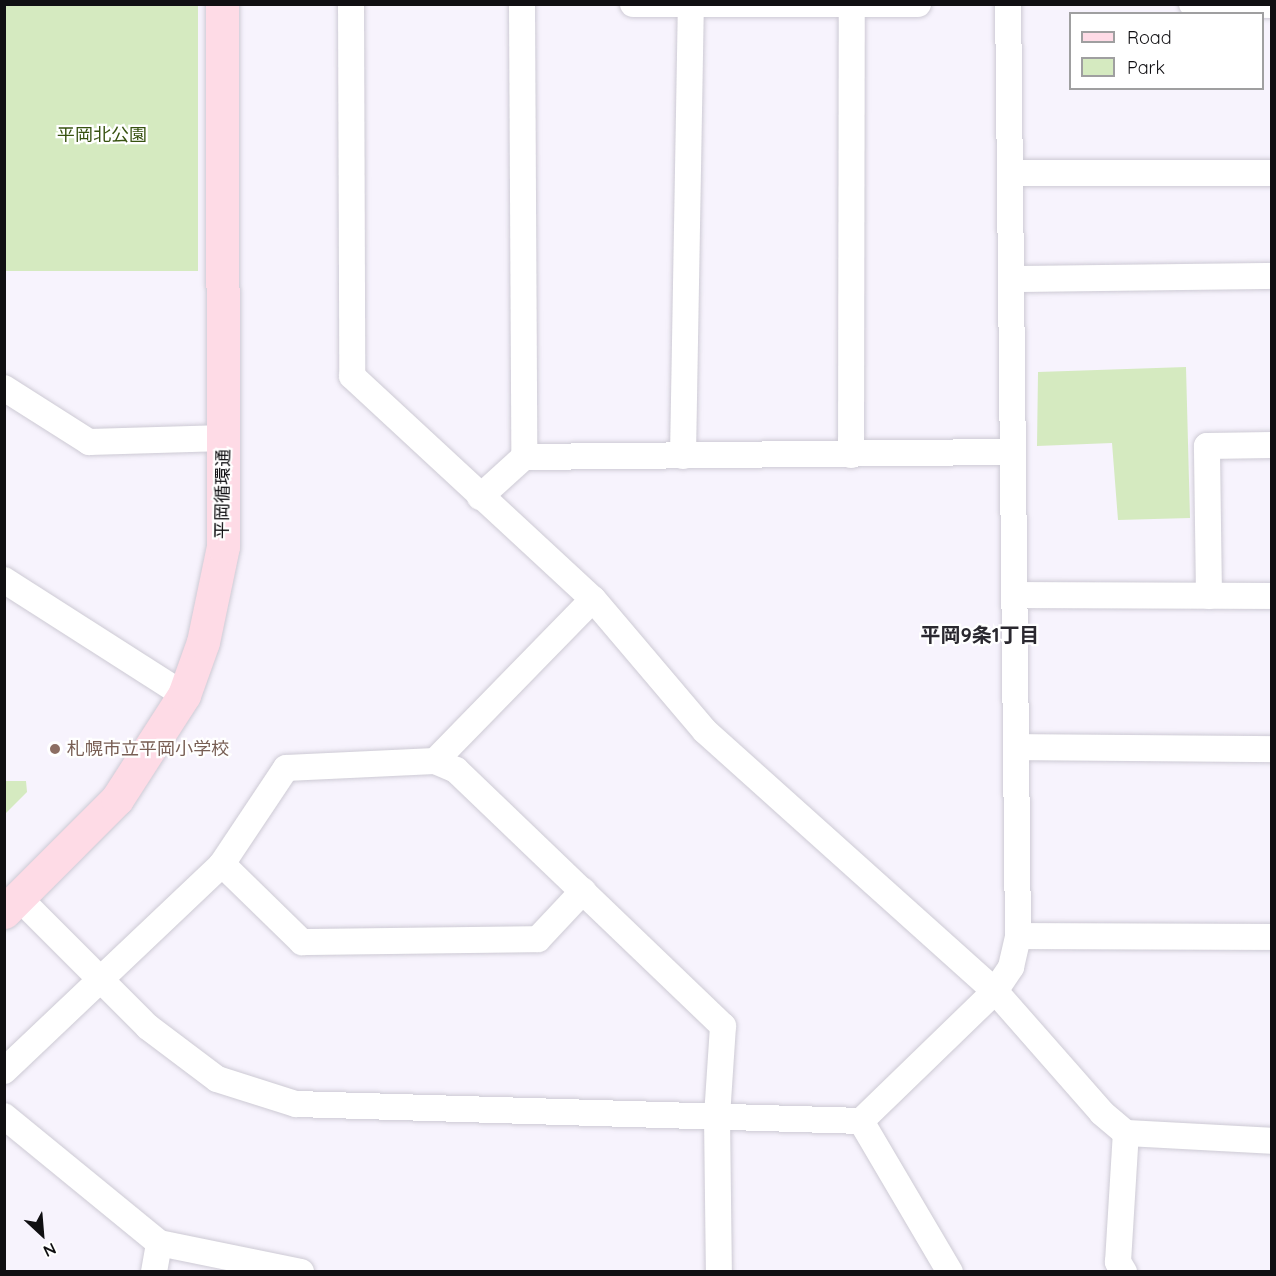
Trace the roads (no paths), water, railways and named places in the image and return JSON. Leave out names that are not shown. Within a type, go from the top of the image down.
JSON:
[{"type":"street","name":"平岡循環通","points":[[12,905],[117,799],[184,695],[203,642],[223,546],[225,438],[222,4]]},
{"type":"street","points":[[351,4],[352,376],[480,497],[593,599],[705,730],[995,991],[1102,1113],[1126,1133],[1272,1141]]},
{"type":"street","points":[[522,4],[524,457]]},
{"type":"street","points":[[633,4],[852,6],[918,4]]},
{"type":"street","points":[[12,905],[100,978],[148,1027],[217,1079],[296,1104],[861,1121],[995,991],[1011,967],[1018,936],[1018,747],[1012,452],[1012,173],[1008,4]]},
{"type":"street","points":[[1192,4],[1272,6]]},
{"type":"street","points":[[683,456],[690,5]]},
{"type":"street","points":[[851,455],[852,6]]},
{"type":"street","points":[[1012,173],[1272,173]]},
{"type":"street","points":[[1013,279],[1272,276]]},
{"type":"street","points":[[4,388],[89,442],[225,438]]},
{"type":"street","points":[[1209,596],[1207,446],[1272,445]]},
{"type":"street","points":[[480,497],[524,457],[1012,452]]},
{"type":"street","points":[[4,580],[184,695]]},
{"type":"street","points":[[1014,595],[1272,596]]},
{"type":"street","points":[[435,761],[593,599]]},
{"type":"street","points":[[1018,747],[1272,749]]},
{"type":"street","points":[[4,1071],[222,864],[286,768],[435,761],[456,770],[723,1026],[717,1117],[719,1272]]},
{"type":"street","points":[[222,864],[302,942],[538,939],[583,891]]},
{"type":"street","points":[[1018,936],[1272,937]]},
{"type":"street","points":[[4,1116],[159,1243],[301,1272]]},
{"type":"street","points":[[861,1121],[950,1272]]},
{"type":"street","points":[[1124,1272],[1118,1262],[1126,1133]]},
{"type":"street","points":[[154,1272],[159,1243]]},
{"type":"place","name":"札幌市立平岡小学校","points":[[55,749]]},
{"type":"district","name":"平岡9条1丁目","points":[[980,634]]},
{"type":"park label","name":"平岡北公園","points":[[102,135]]}]
